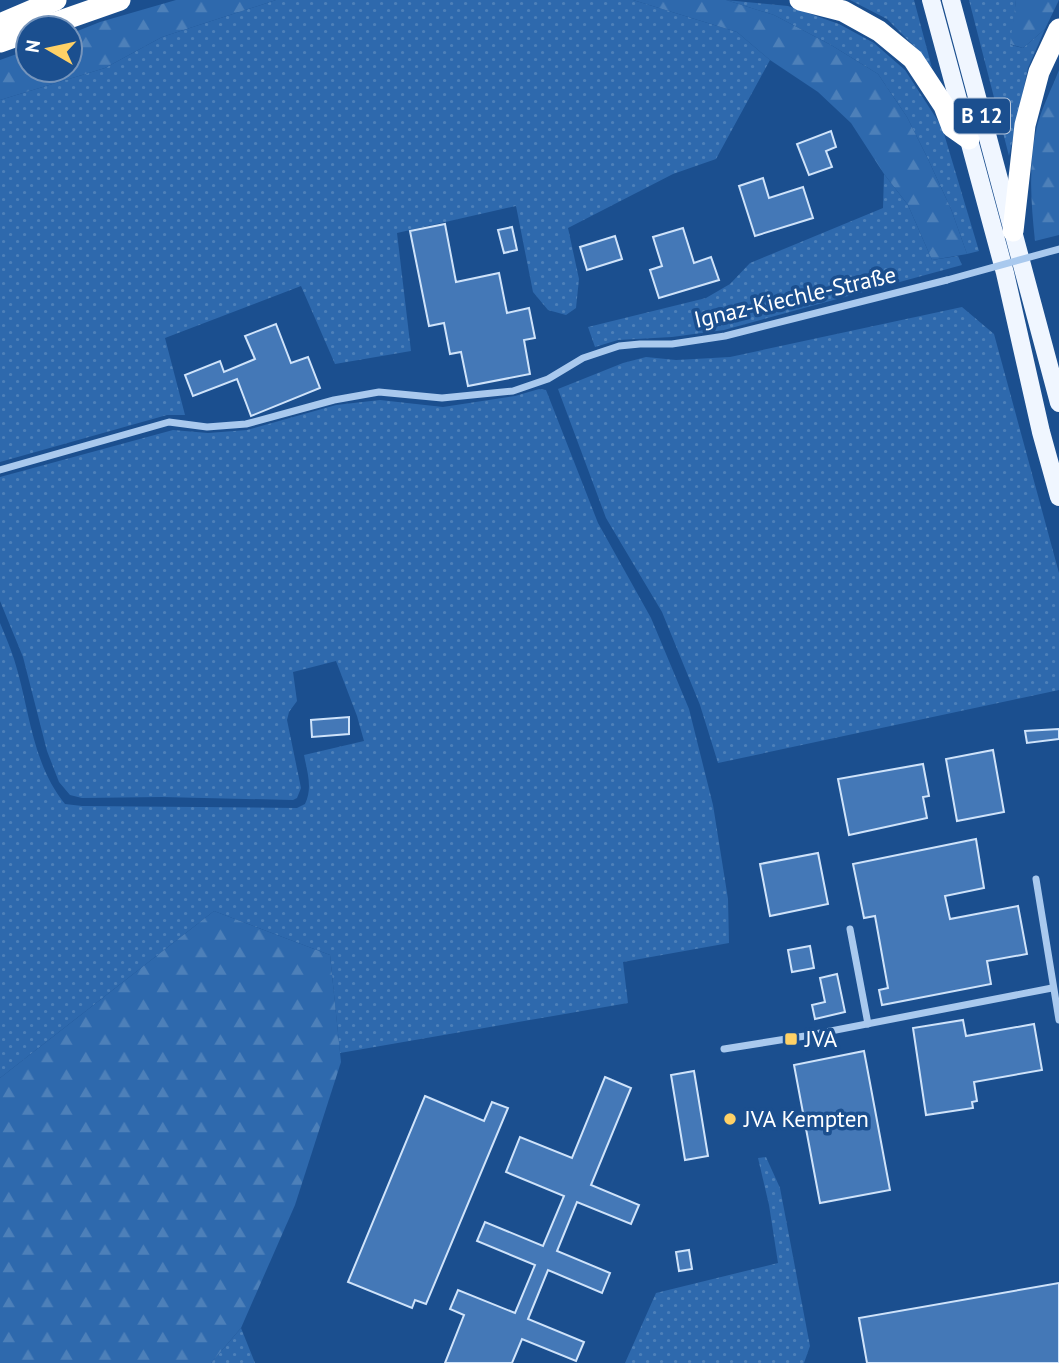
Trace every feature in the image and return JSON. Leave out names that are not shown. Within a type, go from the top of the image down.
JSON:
[{"type":"highway","points":[[0,24],[56,0]]},
{"type":"highway","points":[[80,14],[120,0]]},
{"type":"highway","points":[[800,0],[843,11],[878,31],[913,59],[944,106],[952,127],[969,139]]},
{"type":"highway","points":[[1013,231],[1025,125],[1039,72],[1059,29]]},
{"type":"main road","name":"B 12","points":[[931,0],[1005,273],[1041,432],[1059,497]]},
{"type":"main road","name":"B 12","points":[[951,0],[1059,403]]},
{"type":"street","name":"Ignaz-Kiechle-Straße","points":[[0,470],[169,422],[207,427],[246,424],[334,400],[379,392],[442,398],[513,391],[548,379],[583,358],[619,346],[672,344],[725,337],[1059,249]]},
{"type":"street","points":[[1036,879],[1059,1020]]},
{"type":"street","points":[[850,929],[868,1024]]},
{"type":"street","points":[[724,1049],[1052,989]]},
{"type":"green space","points":[[176,0],[276,0],[162,37],[105,68],[84,74],[84,28]]},
{"type":"green space","points":[[276,0],[633,0],[737,32],[770,60],[716,159],[673,174],[568,228],[579,279],[576,308],[566,315],[548,310],[533,292],[516,206],[397,233],[411,351],[335,364],[301,286],[165,338],[185,415],[167,415],[0,462],[0,100],[52,84],[84,84],[84,74],[105,68],[162,37]]},
{"type":"green space","points":[[633,0],[726,0],[774,15],[878,74],[907,117],[927,157],[951,209],[967,254],[932,260],[908,205],[851,123],[818,92],[770,60],[737,32]]},
{"type":"green space","points":[[726,0],[788,6],[839,24],[874,43],[905,70],[942,127],[979,251],[967,254],[951,209],[927,157],[907,117],[878,74],[774,15]]},
{"type":"green space","points":[[850,0],[914,0],[932,68],[887,19]]},
{"type":"green space","points":[[969,0],[1016,0],[1011,45],[1023,48],[1045,29],[1028,68],[1009,156]]},
{"type":"green space","points":[[1016,0],[1059,0],[1045,29],[1023,48],[1010,44]]},
{"type":"green space","points":[[14,55],[14,84],[52,84],[0,100],[0,60]]},
{"type":"green space","points":[[1059,70],[1059,235],[1035,241],[1031,183],[1034,140]]},
{"type":"green space","points":[[884,174],[908,205],[932,260],[958,256],[962,265],[724,330],[618,340],[595,347],[588,327],[706,298],[730,284],[750,263],[883,208]]},
{"type":"green space","points":[[962,307],[994,334],[1059,573],[1059,690],[718,763],[700,705],[662,612],[606,518],[558,389],[623,363],[646,357],[676,360],[730,357]]},
{"type":"green space","points":[[539,389],[546,390],[598,523],[651,618],[689,709],[713,805],[728,899],[729,943],[623,962],[628,1003],[340,1053],[330,955],[214,911],[0,1078],[0,623],[14,659],[38,753],[54,788],[65,804],[297,808],[305,804],[309,792],[304,755],[364,741],[336,661],[293,672],[297,701],[287,720],[301,788],[297,798],[82,798],[70,795],[59,782],[47,751],[23,657],[0,601],[0,477],[173,430],[208,433],[247,430],[336,405],[380,400],[443,407],[515,396]]},
{"type":"green space","points":[[214,911],[330,955],[341,1062],[295,1205],[241,1328],[211,1363],[0,1363],[0,1078]]},
{"type":"green space","points":[[766,1157],[780,1188],[810,1346],[804,1363],[625,1363],[656,1293],[778,1263],[758,1158]]},
{"type":"green space","points":[[241,1328],[255,1363],[211,1363]]},
{"type":"building","points":[[831,131],[836,147],[826,151],[832,167],[809,175],[797,144]]},
{"type":"building","points":[[763,178],[769,198],[803,187],[813,218],[755,236],[739,186]]},
{"type":"building","points":[[445,224],[456,282],[499,273],[507,313],[529,308],[535,338],[524,340],[530,374],[468,386],[461,352],[450,354],[444,323],[429,326],[410,231]]},
{"type":"building","points":[[512,227],[517,250],[504,253],[498,230]]},
{"type":"building","points":[[683,228],[694,263],[711,257],[719,280],[659,298],[650,270],[662,266],[653,237]]},
{"type":"building","points":[[615,236],[622,259],[587,270],[580,247]]},
{"type":"building","points":[[276,324],[291,363],[308,357],[320,388],[251,416],[237,379],[193,396],[185,375],[220,361],[224,372],[255,359],[245,336]]},
{"type":"building","points":[[349,717],[349,734],[312,737],[311,720]]},
{"type":"building","points":[[1059,729],[1059,739],[1027,743],[1025,731]]},
{"type":"building","points":[[993,750],[1004,812],[957,821],[946,759]]},
{"type":"building","points":[[923,764],[929,796],[923,797],[927,818],[849,835],[838,779]]},
{"type":"building","points":[[976,839],[984,888],[945,896],[950,919],[1018,906],[1027,954],[987,961],[991,984],[882,1005],[879,990],[888,988],[875,916],[864,918],[853,864]]},
{"type":"building","points":[[818,853],[828,904],[770,916],[760,864]]},
{"type":"building","points":[[810,946],[814,968],[792,972],[788,950]]},
{"type":"building","points":[[837,974],[845,1012],[815,1019],[812,1005],[825,1002],[820,978]]},
{"type":"building","points":[[963,1020],[966,1036],[1034,1024],[1042,1070],[974,1082],[977,1101],[972,1102],[973,1108],[926,1115],[913,1028]]},
{"type":"building","points":[[864,1051],[890,1190],[820,1203],[794,1065]]},
{"type":"building","points":[[694,1071],[708,1156],[685,1160],[671,1075]]},
{"type":"building","points":[[605,1077],[631,1088],[591,1185],[639,1205],[631,1224],[577,1202],[557,1251],[610,1273],[602,1293],[548,1270],[528,1319],[584,1342],[576,1361],[522,1339],[512,1363],[445,1363],[464,1315],[450,1309],[458,1290],[515,1313],[535,1265],[477,1241],[485,1222],[543,1246],[564,1196],[506,1172],[520,1137],[572,1158]]},
{"type":"building","points":[[425,1096],[484,1121],[492,1102],[508,1108],[426,1304],[415,1300],[412,1308],[348,1282]]},
{"type":"building","points":[[689,1250],[692,1269],[679,1271],[676,1252]]},
{"type":"building","points":[[1059,1283],[1059,1363],[867,1363],[859,1318]]},
{"type":"place","name":"JVA","points":[[791,1039]]},
{"type":"place","name":"JVA Kempten","points":[[730,1119]]}]
